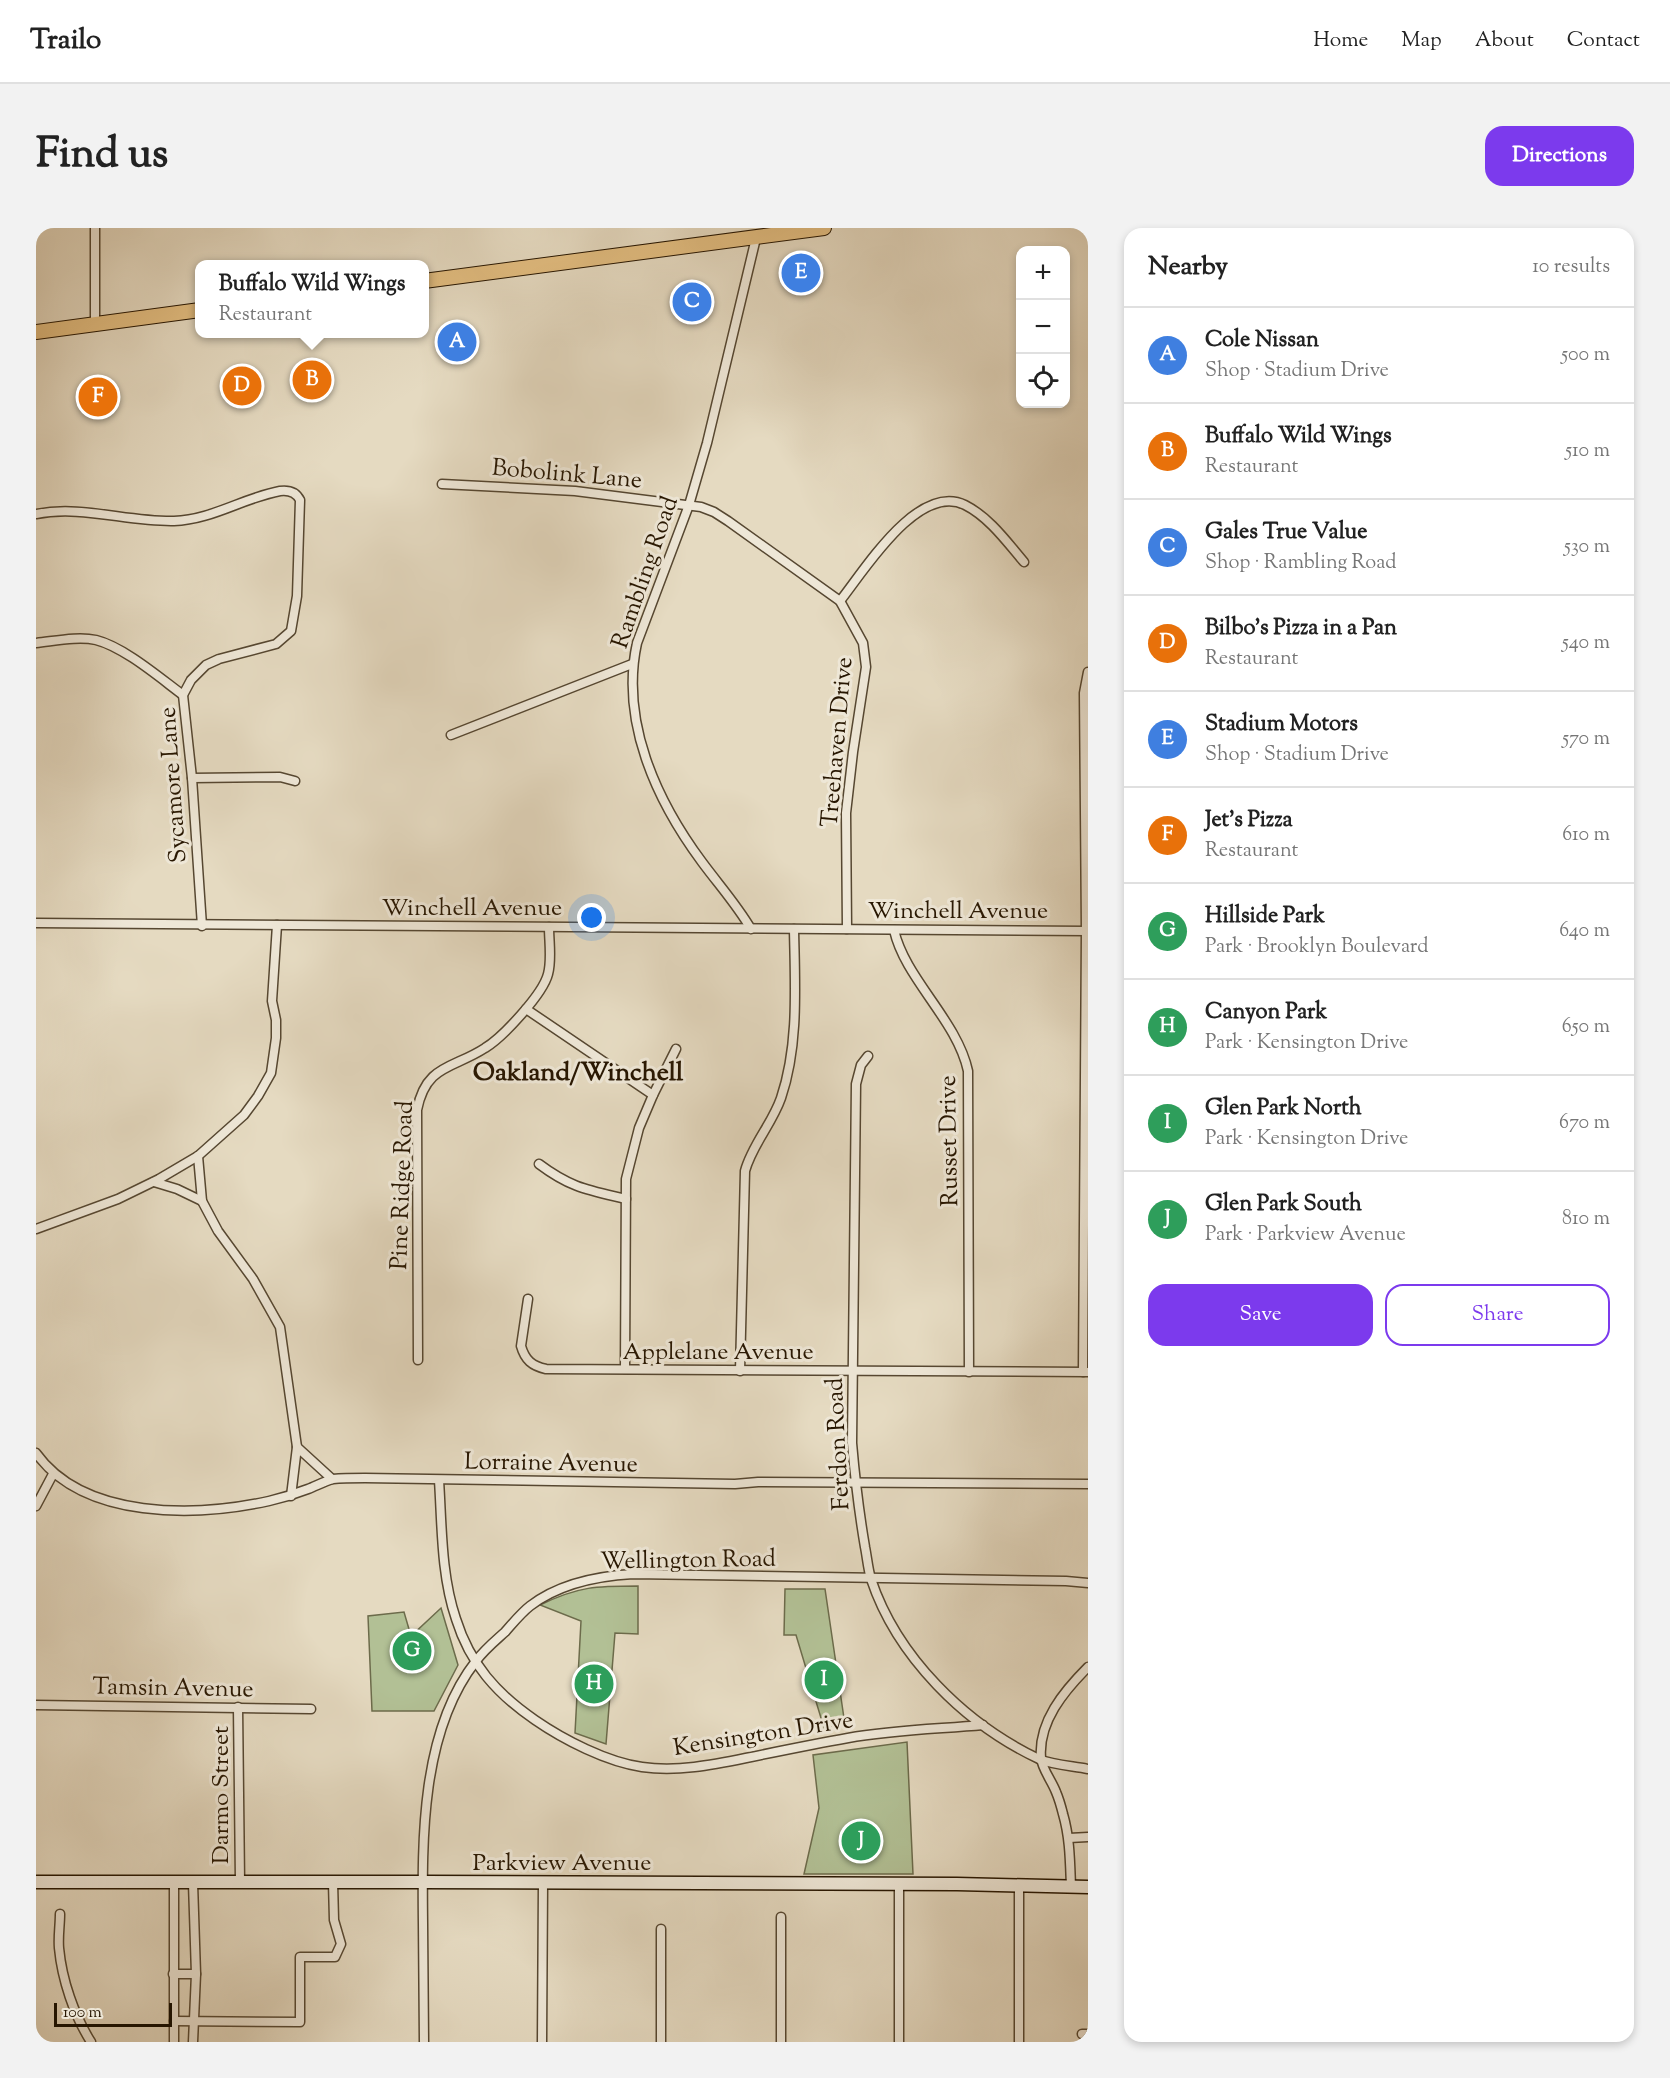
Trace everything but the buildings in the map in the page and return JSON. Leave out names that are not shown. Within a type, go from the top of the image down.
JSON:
[{"type":"main road","points":[[429,280],[824,228]]},
{"type":"main road","points":[[36,332],[195,311]]},
{"type":"street","points":[[95,228],[95,324]]},
{"type":"street","name":"Rambling Road","points":[[752,929],[739,907],[702,862],[672,817],[643,750],[636,725],[632,706],[632,664],[641,627],[689,504],[707,443],[756,238]]},
{"type":"street","name":"Bobolink Lane","points":[[442,484],[575,491],[689,504]]},
{"type":"street","name":"Sycamore Lane","points":[[36,514],[56,511],[86,512],[146,521],[190,520],[272,492],[285,490],[296,494],[301,504],[297,596],[291,632],[276,644],[219,659],[206,665],[191,680],[183,694],[192,778],[202,926]]},
{"type":"street","points":[[840,602],[901,525],[920,511],[941,501],[961,503],[974,510],[992,525],[1024,562]]},
{"type":"street","name":"Treehaven Drive","points":[[689,504],[714,512],[728,521],[840,602],[863,643],[866,667],[846,813],[847,929]]},
{"type":"street","points":[[36,643],[85,639],[103,643],[124,653],[183,694]]},
{"type":"street","points":[[451,735],[632,664]]},
{"type":"street","points":[[1085,1372],[1087,931],[1084,693],[1088,672]]},
{"type":"street","points":[[192,778],[280,777],[295,782]]},
{"type":"street","name":"Winchell Avenue","points":[[36,923],[1087,931]]},
{"type":"street","points":[[36,1229],[118,1199],[154,1182],[198,1156],[244,1115],[271,1073],[276,1038],[276,1020],[272,1001],[277,925]]},
{"type":"street","name":"Pine Ridge Road","points":[[418,1360],[417,1110],[420,1097],[424,1087],[436,1073],[488,1047],[526,1009],[545,982],[548,973],[549,927]]},
{"type":"street","points":[[740,1371],[744,1171],[748,1157],[773,1117],[790,1065],[795,995],[794,929]]},
{"type":"street","name":"Russet Drive","points":[[894,930],[900,949],[955,1037],[968,1071],[969,1372]]},
{"type":"street","points":[[526,1009],[653,1095]]},
{"type":"street","points":[[625,1369],[626,1199],[629,1164],[639,1128],[676,1049]]},
{"type":"street","name":"Ferdon Road","points":[[868,1056],[861,1065],[856,1084],[852,1443],[855,1483],[871,1578],[890,1620],[912,1656],[935,1681],[983,1725],[1041,1760]]},
{"type":"street","points":[[198,1156],[202,1201],[218,1231],[253,1280],[280,1327],[297,1447],[291,1496]]},
{"type":"street","points":[[539,1164],[560,1179],[582,1189],[626,1199]]},
{"type":"street","points":[[154,1182],[202,1201]]},
{"type":"street","name":"Applelane Avenue","points":[[528,1299],[521,1346],[529,1362],[546,1369],[1085,1372]]},
{"type":"street","points":[[297,1447],[332,1479]]},
{"type":"street","name":"Lorraine Avenue","points":[[36,1453],[54,1474],[96,1498],[114,1503],[160,1509],[219,1510],[291,1496],[332,1479],[735,1484],[758,1482],[1088,1484]]},
{"type":"street","points":[[36,1506],[54,1474]]},
{"type":"street","name":"Kensington Drive","points":[[439,1480],[443,1545],[451,1604],[462,1636],[488,1681],[504,1698],[546,1728],[577,1745],[618,1761],[642,1767],[696,1767],[857,1736],[983,1725]]},
{"type":"street","name":"Wellington Road","points":[[424,2042],[425,1815],[435,1752],[455,1696],[476,1661],[529,1607],[558,1590],[591,1579],[633,1574],[1066,1581],[1088,1584]]},
{"type":"street","points":[[1071,1887],[1069,1838],[1056,1792],[1041,1760],[1045,1725],[1063,1695],[1088,1667]]},
{"type":"street","name":"Tamsin Avenue","points":[[36,1705],[310,1709]]},
{"type":"street","name":"Darmo Street","points":[[238,1707],[240,1882]]},
{"type":"street","points":[[1041,1760],[1088,1769]]},
{"type":"street","points":[[1069,1838],[1088,1837]]},
{"type":"street","name":"Parkview Avenue","points":[[36,1882],[899,1884],[1088,1887]]},
{"type":"street","points":[[174,2021],[300,2022],[300,1957],[335,1957],[341,1944],[334,1920],[333,1882]]},
{"type":"street","points":[[174,1883],[174,2042]]},
{"type":"street","points":[[193,1883],[196,1974],[193,2042]]},
{"type":"street","points":[[542,2042],[543,1883]]},
{"type":"street","points":[[899,1884],[899,2042]]},
{"type":"street","points":[[1019,1886],[1019,2042]]},
{"type":"street","points":[[60,1914],[59,1947],[68,1991],[84,2031],[91,2042]]},
{"type":"street","points":[[781,1917],[781,2042]]},
{"type":"street","points":[[661,1929],[661,2042]]},
{"type":"street","points":[[173,1974],[196,1974]]},
{"type":"green space","points":[[638,1586],[638,1634],[615,1633],[606,1744],[575,1733],[581,1621],[540,1605],[588,1588]]},
{"type":"green space","points":[[785,1589],[825,1589],[845,1725],[824,1728],[796,1635],[784,1635]]},
{"type":"green space","points":[[441,1608],[458,1665],[434,1711],[372,1711],[368,1616],[404,1612],[411,1636]]},
{"type":"green space","points":[[907,1742],[913,1874],[804,1874],[819,1808],[813,1755]]},
{"type":"place","name":"Stadium Motors","points":[[801,273]]},
{"type":"place","name":"Gales True Value","points":[[692,302]]},
{"type":"place","name":"Cole Nissan","points":[[457,342]]},
{"type":"place","name":"Buffalo Wild Wings","points":[[312,380]]},
{"type":"place","name":"Bilbo's Pizza in a Pan","points":[[242,386]]},
{"type":"place","name":"Jet's Pizza","points":[[98,397]]},
{"type":"place","name":"Hillside Park","points":[[412,1651]]},
{"type":"place","name":"Glen Park North","points":[[824,1680]]},
{"type":"place","name":"Canyon Park","points":[[594,1684]]},
{"type":"place","name":"Glen Park South","points":[[861,1841]]},
{"type":"district","name":"Oakland/Winchell","points":[[578,1071]]}]
